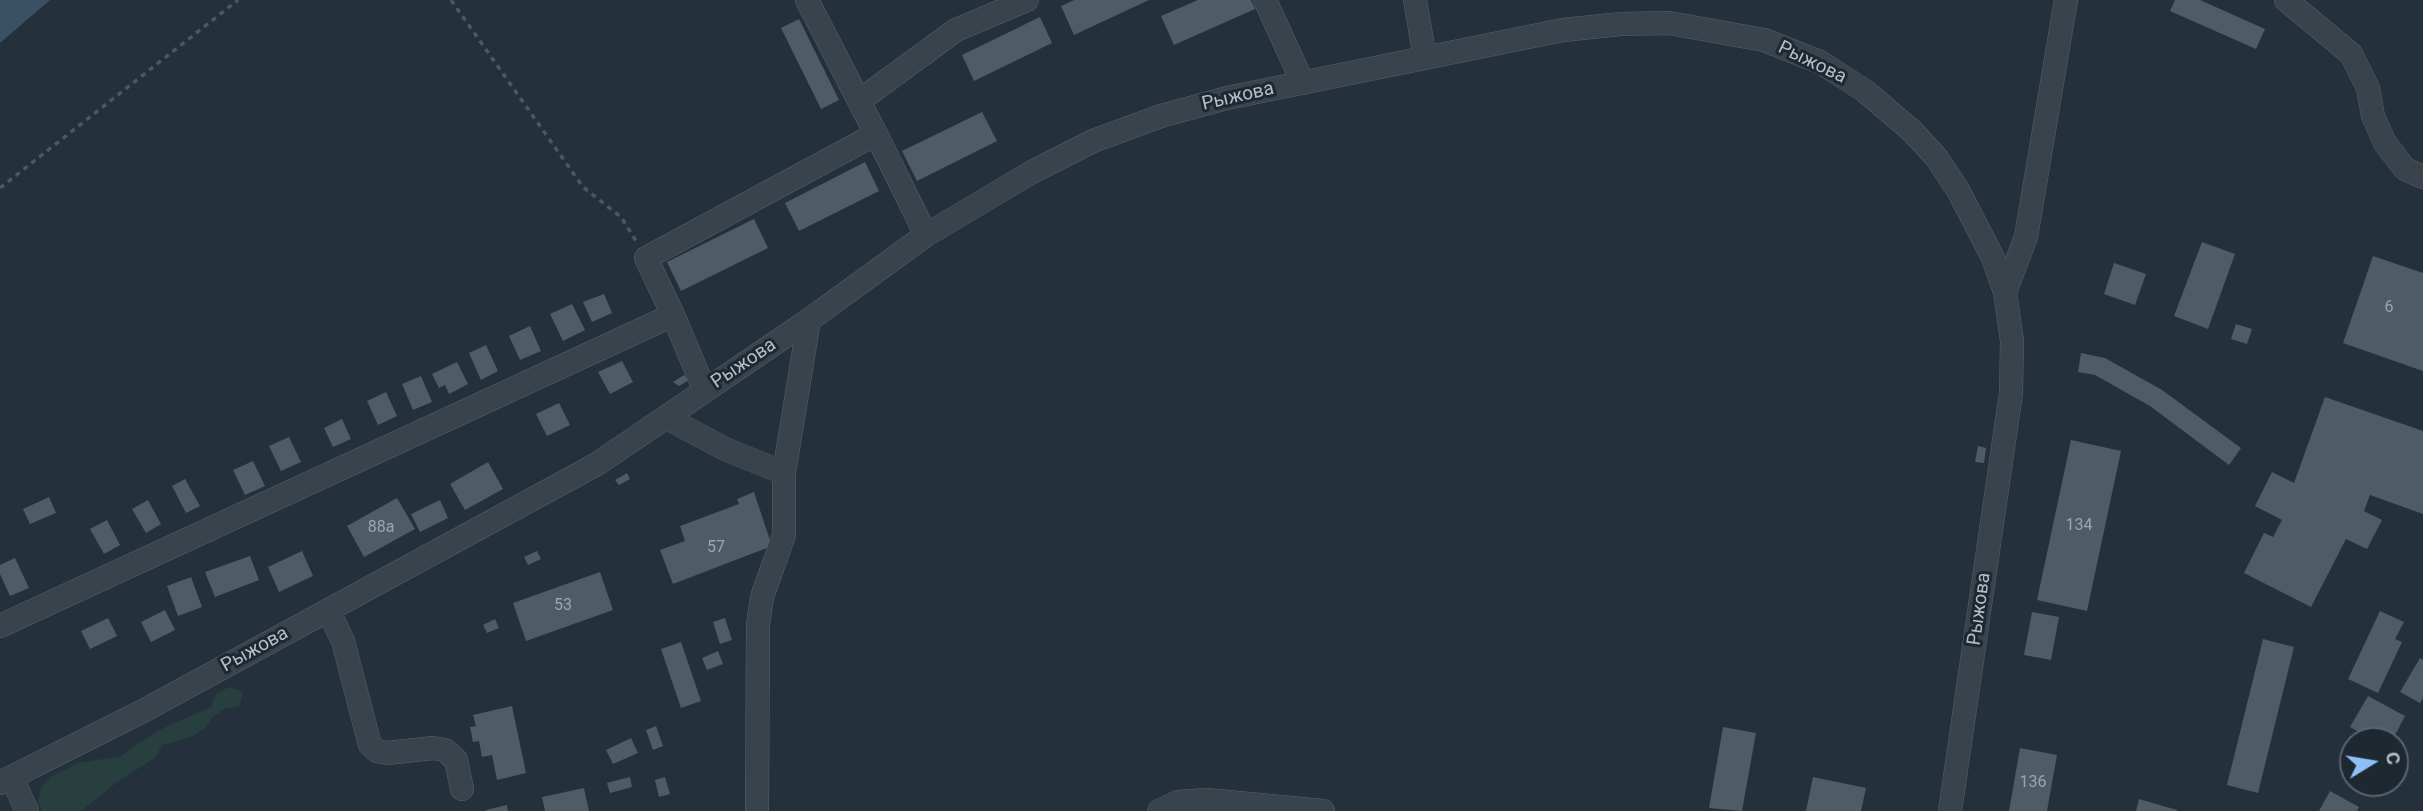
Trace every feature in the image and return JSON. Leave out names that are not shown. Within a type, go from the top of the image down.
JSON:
[{"type":"street","points":[[807,0],[926,235]]},
{"type":"street","points":[[859,101],[956,30],[1027,0]]},
{"type":"street","points":[[1265,0],[1303,83]]},
{"type":"street","points":[[1415,0],[1425,58]]},
{"type":"street","points":[[2005,292],[2026,237],[2066,0]]},
{"type":"street","points":[[2286,0],[2351,54],[2368,88],[2373,116],[2385,143],[2405,169],[2423,177]]},
{"type":"street","name":"Рыжова","points":[[6,781],[514,512],[597,464],[809,320],[926,235],[1032,172],[1093,141],[1187,109],[1425,58],[1563,30],[1621,24],[1669,23],[1706,27],[1764,40],[1828,67],[1865,91],[1912,131],[1936,157],[1977,223],[2005,292],[2012,341],[2011,393],[1951,811]]},
{"type":"street","points":[[705,391],[646,258],[876,134]]},
{"type":"street","points":[[0,626],[673,315]]},
{"type":"street","points":[[757,811],[758,625],[762,597],[784,535],[784,473],[809,320]]},
{"type":"street","points":[[667,418],[725,449],[784,473]]},
{"type":"street","points":[[328,610],[343,641],[370,745],[377,751],[387,753],[433,748],[445,750],[456,760],[462,789]]},
{"type":"street","points":[[6,781],[27,811]]},
{"type":"street","points":[[1159,811],[1178,802],[1207,800],[1323,811]]},
{"type":"path","points":[[0,188],[238,0]]},
{"type":"path","points":[[451,0],[583,187],[621,217],[646,258]]},
{"type":"green space","points":[[229,687],[243,692],[239,707],[226,708],[192,737],[162,745],[155,758],[117,782],[81,811],[42,811],[38,802],[41,788],[51,777],[78,763],[121,756],[157,731],[211,707],[216,694]]},
{"type":"water","points":[[0,0],[50,0],[0,43]]},
{"type":"building","points":[[1074,0],[1149,0],[1074,35],[1061,6]]},
{"type":"building","points":[[1198,0],[1251,0],[1255,9],[1174,45],[1161,16]]},
{"type":"building","points":[[2175,0],[2200,0],[2265,29],[2256,49],[2170,11]]},
{"type":"building","points":[[1040,17],[1052,43],[974,81],[962,55]]},
{"type":"building","points":[[799,19],[839,100],[821,109],[781,28]]},
{"type":"building","points":[[982,112],[997,141],[917,181],[902,151]]},
{"type":"building","points":[[865,162],[879,191],[799,231],[785,203]]},
{"type":"building","points":[[754,219],[768,248],[681,291],[667,262]]},
{"type":"building","points":[[2202,242],[2235,254],[2208,329],[2174,316]]},
{"type":"building","points":[[2373,256],[2423,273],[2423,371],[2343,343]]},
{"type":"building","points":[[2114,263],[2146,274],[2135,305],[2104,294]]},
{"type":"building","points":[[604,294],[612,313],[592,322],[583,302]]},
{"type":"building","points":[[572,304],[585,330],[563,341],[550,314]]},
{"type":"building","points":[[2236,324],[2252,329],[2247,344],[2231,339]]},
{"type":"building","points":[[530,326],[541,351],[520,360],[509,336]]},
{"type":"building","points":[[486,345],[498,371],[481,380],[469,353]]},
{"type":"building","points":[[2081,353],[2105,358],[2162,390],[2241,448],[2229,465],[2150,406],[2095,375],[2078,372]]},
{"type":"building","points":[[622,361],[633,382],[610,394],[598,372]]},
{"type":"building","points":[[457,362],[468,384],[449,394],[445,385],[439,388],[432,374]]},
{"type":"building","points":[[684,375],[689,380],[679,386],[673,382]]},
{"type":"building","points":[[421,376],[432,402],[413,410],[402,384]]},
{"type":"building","points":[[386,392],[397,416],[378,425],[367,401]]},
{"type":"building","points":[[2325,397],[2423,431],[2423,514],[2370,495],[2364,511],[2382,520],[2367,549],[2346,539],[2311,607],[2244,573],[2264,533],[2273,537],[2282,520],[2255,506],[2272,472],[2294,483]]},
{"type":"building","points":[[559,403],[570,425],[547,436],[536,414]]},
{"type":"building","points":[[342,419],[351,439],[333,447],[324,428]]},
{"type":"building","points":[[289,437],[301,462],[281,471],[269,446]]},
{"type":"building","points":[[2071,440],[2121,451],[2087,611],[2037,600]]},
{"type":"building","points":[[1978,446],[1986,448],[1984,463],[1975,462]]},
{"type":"building","points":[[253,461],[265,486],[245,495],[233,470]]},
{"type":"building","points":[[488,462],[503,489],[465,510],[450,484]]},
{"type":"building","points":[[627,473],[630,479],[619,485],[615,480]]},
{"type":"building","points":[[185,479],[200,506],[186,513],[172,486]]},
{"type":"building","points":[[754,492],[772,546],[673,584],[660,550],[685,541],[680,526],[739,504],[737,499]]},
{"type":"building","points":[[49,497],[56,513],[30,524],[23,509]]},
{"type":"building","points":[[397,498],[415,529],[364,557],[347,526]]},
{"type":"building","points":[[148,500],[161,524],[146,533],[132,509]]},
{"type":"building","points":[[440,500],[448,518],[420,532],[411,514]]},
{"type":"building","points":[[107,520],[120,545],[104,554],[90,529]]},
{"type":"building","points":[[302,551],[313,576],[279,592],[268,567]]},
{"type":"building","points":[[537,551],[541,559],[528,565],[524,557]]},
{"type":"building","points":[[250,556],[259,580],[215,597],[205,572]]},
{"type":"building","points":[[15,558],[29,588],[10,596],[0,574],[0,565]]},
{"type":"building","points":[[600,572],[613,610],[526,641],[513,603]]},
{"type":"building","points":[[191,577],[202,607],[178,616],[167,586]]},
{"type":"building","points":[[165,610],[175,630],[151,642],[141,622]]},
{"type":"building","points":[[2380,611],[2404,622],[2395,639],[2402,642],[2378,693],[2348,679]]},
{"type":"building","points":[[2032,612],[2059,617],[2051,660],[2024,655]]},
{"type":"building","points":[[108,618],[117,636],[90,649],[81,631]]},
{"type":"building","points":[[725,618],[732,640],[720,644],[713,622]]},
{"type":"building","points":[[495,619],[499,628],[487,633],[483,625]]},
{"type":"building","points":[[2263,639],[2294,647],[2258,793],[2227,785]]},
{"type":"building","points":[[681,642],[701,701],[681,708],[661,649]]},
{"type":"building","points":[[718,651],[723,664],[707,670],[702,658]]},
{"type":"building","points":[[2420,658],[2423,660],[2423,698],[2420,703],[2400,692]]},
{"type":"building","points":[[2368,696],[2405,716],[2399,727],[2350,727]]},
{"type":"building","points":[[512,706],[526,773],[497,780],[492,755],[482,757],[479,741],[473,742],[470,727],[476,726],[473,715]]},
{"type":"building","points":[[656,726],[663,746],[653,750],[646,730]]},
{"type":"building","points":[[1723,727],[1756,733],[1742,811],[1709,808]]},
{"type":"building","points":[[631,738],[638,753],[613,764],[606,750]]},
{"type":"building","points":[[2020,748],[2057,755],[2047,811],[2009,811]]},
{"type":"building","points":[[630,777],[632,787],[610,793],[607,783]]},
{"type":"building","points":[[665,777],[670,794],[659,797],[655,780]]},
{"type":"building","points":[[1813,777],[1866,788],[1861,811],[1806,811]]},
{"type":"building","points":[[584,788],[589,811],[545,811],[542,797]]},
{"type":"building","points":[[2330,791],[2359,807],[2357,811],[2319,811]]},
{"type":"building","points":[[2139,799],[2177,810],[2177,811],[2136,811]]},
{"type":"building","points":[[507,805],[508,811],[486,811],[486,810]]}]
